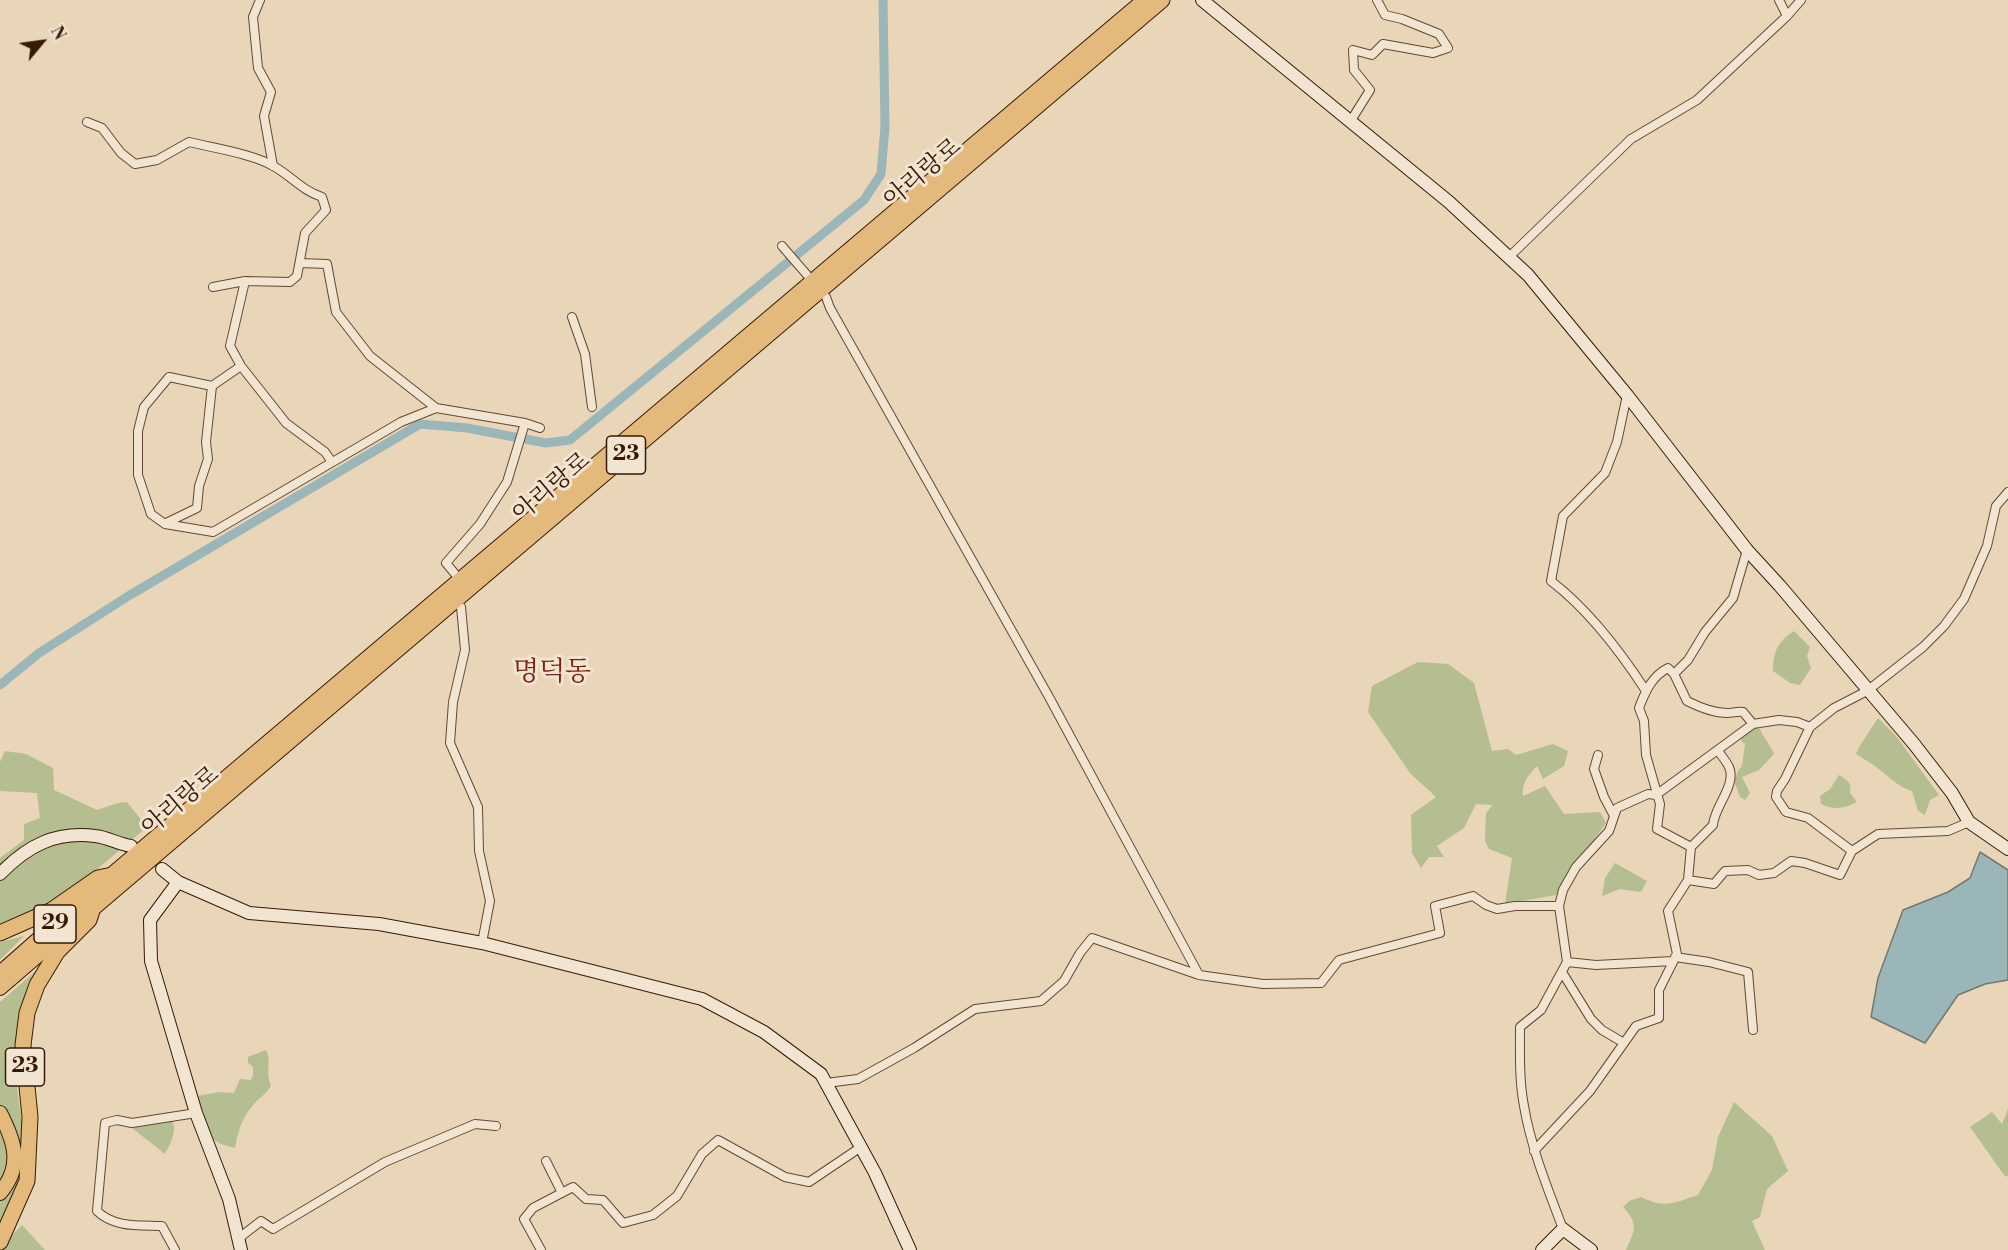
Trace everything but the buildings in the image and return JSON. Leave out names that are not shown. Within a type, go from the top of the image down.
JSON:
[{"type":"highway","name":"아리랑로","points":[[112,875],[1156,1]]},
{"type":"highway","name":"아리랑로","points":[[93,908],[1156,1]]},
{"type":"highway","name":"23","points":[[0,933],[52,910],[98,878],[112,875]]},
{"type":"highway","name":"23","points":[[0,1242],[27,1181],[30,1117],[23,1046],[27,1012],[37,986],[57,952],[89,920],[93,908]]},
{"type":"main road","name":"아리랑로","points":[[0,973],[112,875]]},
{"type":"main road","name":"아리랑로","points":[[0,988],[93,908]]},
{"type":"main road","points":[[0,1113],[12,1138],[15,1160],[10,1182],[0,1193]]},
{"type":"street","points":[[260,0],[253,17],[258,68],[271,92],[264,116],[273,166]]},
{"type":"street","points":[[1202,0],[1449,202],[1528,275],[1627,395],[1747,550],[1914,744],[1952,793],[1969,822],[2008,849]]},
{"type":"street","points":[[1350,122],[1370,90],[1354,70],[1353,50],[1372,55],[1383,44],[1433,53],[1448,48],[1439,34],[1402,19],[1385,15],[1377,0]]},
{"type":"street","points":[[1779,0],[1787,16]]},
{"type":"street","points":[[1509,257],[1631,139],[1697,100],[1802,0]]},
{"type":"street","points":[[87,122],[102,128],[121,153],[135,164],[157,160],[189,142],[242,155],[273,166],[308,192],[322,197],[326,210],[305,233],[297,276],[290,282],[245,281],[213,287]]},
{"type":"street","points":[[784,248],[808,276]]},
{"type":"street","points":[[300,263],[327,264],[336,312],[370,356],[436,408],[525,427],[540,428]]},
{"type":"street","points":[[245,281],[230,346],[241,366],[286,423],[325,452],[333,462]]},
{"type":"street","points":[[826,297],[1049,697],[1199,975]]},
{"type":"street","points":[[572,317],[585,354],[592,407]]},
{"type":"street","points":[[241,366],[212,386],[169,377],[144,407],[138,431],[138,475],[150,514],[165,524],[213,532],[401,422],[436,408]]},
{"type":"street","points":[[165,524],[197,508],[199,486],[208,459],[206,442],[212,386]]},
{"type":"street","points":[[1627,395],[1617,442],[1605,473],[1563,516],[1551,581],[1573,598],[1633,670],[1646,691]]},
{"type":"street","points":[[456,575],[446,563],[480,524],[507,482],[525,427]]},
{"type":"street","points":[[1852,851],[1808,818],[1786,812],[1776,797],[1777,791],[1810,727],[1834,708],[1867,691],[1923,647],[1944,626],[1964,598],[1988,546],[1996,506],[2008,492]]},
{"type":"street","points":[[1674,674],[1688,660],[1705,632],[1733,598],[1747,550]]},
{"type":"street","points":[[461,607],[465,650],[453,702],[450,743],[478,807],[479,851],[490,902],[482,943]]},
{"type":"street","points":[[1691,847],[1657,829],[1660,804],[1646,755],[1644,721],[1639,708],[1646,691],[1660,672],[1668,668],[1674,674],[1687,701],[1714,712],[1730,714],[1735,711],[1743,712],[1753,724]]},
{"type":"street","points":[[1591,1250],[1563,1229],[1534,1151],[1524,1105],[1520,1069],[1520,1027],[1541,1010],[1567,962],[1560,906],[1563,890],[1576,867],[1608,831],[1617,808],[1648,794],[1656,795],[1753,724],[1779,720],[1797,722],[1810,727]]},
{"type":"street","points":[[1534,1151],[1590,1091],[1636,1026],[1659,1018],[1659,990],[1677,954],[1668,911],[1688,880],[1691,847],[1713,825],[1714,814],[1730,783],[1730,769],[1718,751]]},
{"type":"street","points":[[1598,755],[1594,769],[1614,816]]},
{"type":"street","points":[[1688,880],[1714,884],[1725,871],[1748,870],[1759,875],[1774,873],[1791,861],[1805,862],[1840,875],[1852,851],[1878,834],[1948,831],[1969,822]]},
{"type":"street","points":[[0,874],[14,860],[41,842],[64,836],[97,836],[116,844],[131,846]]},
{"type":"street","points":[[162,869],[178,882],[249,913],[379,924],[482,943],[702,999],[764,1032],[821,1074],[861,1147],[910,1250]]},
{"type":"street","points":[[178,882],[150,920],[151,962],[196,1113],[229,1199],[241,1246]]},
{"type":"street","points":[[826,1083],[858,1079],[975,1010],[1041,1001],[1064,981],[1080,953],[1092,938],[1199,975],[1263,984],[1321,983],[1339,960],[1440,933],[1435,906],[1473,896],[1497,909],[1515,906],[1560,906]]},
{"type":"street","points":[[1567,962],[1596,964],[1674,959],[1709,962],[1748,972],[1753,1030]]},
{"type":"street","points":[[1562,972],[1591,1018],[1602,1030],[1624,1043]]},
{"type":"street","points":[[175,1250],[162,1226],[114,1222],[105,1219],[97,1211],[105,1123],[117,1120],[132,1123],[196,1113]]},
{"type":"street","points":[[241,1246],[261,1221],[273,1229],[385,1162],[475,1124],[496,1126]]},
{"type":"street","points":[[540,1250],[524,1219],[533,1208],[573,1187],[586,1199],[603,1200],[623,1223],[653,1215],[677,1196],[702,1154],[718,1140],[785,1177],[808,1182],[861,1147]]},
{"type":"street","points":[[546,1161],[562,1193]]},
{"type":"street","points":[[1542,1250],[1563,1229]]},
{"type":"green space","points":[[1794,631],[1810,647],[1807,656],[1811,668],[1800,685],[1790,683],[1773,671],[1778,648]]},
{"type":"green space","points":[[1418,662],[1448,664],[1474,683],[1492,751],[1508,749],[1516,755],[1553,744],[1568,751],[1564,766],[1543,779],[1537,766],[1524,783],[1523,796],[1545,786],[1564,814],[1600,812],[1606,823],[1556,895],[1505,904],[1512,858],[1489,849],[1485,841],[1486,813],[1493,805],[1476,804],[1464,828],[1437,846],[1444,857],[1429,857],[1421,868],[1412,853],[1411,815],[1436,797],[1410,773],[1368,712],[1372,686]]},
{"type":"green space","points":[[1878,718],[1896,736],[1939,795],[1930,800],[1925,815],[1918,811],[1912,791],[1897,784],[1856,754]]},
{"type":"green space","points":[[1753,727],[1760,729],[1774,754],[1759,770],[1742,777],[1750,793],[1745,800],[1740,797],[1734,781],[1742,766],[1745,744],[1741,741],[1742,736]]},
{"type":"green space","points":[[5,751],[26,754],[53,768],[54,790],[97,810],[127,802],[147,827],[69,893],[2,926],[0,925],[0,858],[24,840],[24,824],[40,818],[37,793],[0,791],[0,762]]},
{"type":"green space","points":[[1839,775],[1849,782],[1850,793],[1857,802],[1839,808],[1821,804],[1820,796],[1830,789]]},
{"type":"green space","points":[[1615,863],[1647,881],[1641,892],[1620,889],[1602,896],[1605,878]]},
{"type":"green space","points":[[24,936],[0,960],[0,942]]},
{"type":"green space","points":[[40,967],[21,1010],[16,1080],[24,1139],[24,1172],[0,1231],[0,1197],[13,1178],[0,1110],[0,1002]]},
{"type":"green space","points":[[266,1050],[271,1086],[246,1114],[235,1148],[224,1145],[216,1141],[207,1131],[197,1096],[220,1092],[234,1093],[240,1079],[251,1080],[253,1075],[253,1067],[248,1063],[248,1057]]},
{"type":"green space","points":[[1734,1102],[1772,1136],[1788,1171],[1767,1189],[1760,1217],[1752,1221],[1765,1250],[1626,1250],[1634,1227],[1623,1207],[1629,1201],[1641,1197],[1657,1203],[1670,1204],[1698,1195],[1712,1170],[1718,1137]]},
{"type":"green space","points":[[2008,1109],[2008,1177],[2004,1175],[1970,1127],[1992,1112],[2002,1124]]},
{"type":"green space","points":[[171,1115],[174,1126],[173,1135],[165,1154],[132,1128],[136,1119]]},
{"type":"green space","points":[[0,1127],[8,1140],[6,1173],[0,1182]]},
{"type":"green space","points":[[22,1225],[45,1250],[2,1250]]},
{"type":"water","points":[[1980,852],[2008,870],[2008,980],[1985,984],[1958,995],[1925,1043],[1871,1017],[1878,978],[1903,910],[1948,892],[1970,878]]},
{"type":"waterway","points":[[0,685],[39,653],[130,595],[420,424],[467,428],[546,443],[570,440],[864,200],[881,174],[885,127],[883,0]]},
{"type":"district","name":"명덕동","points":[[552,674]]}]
